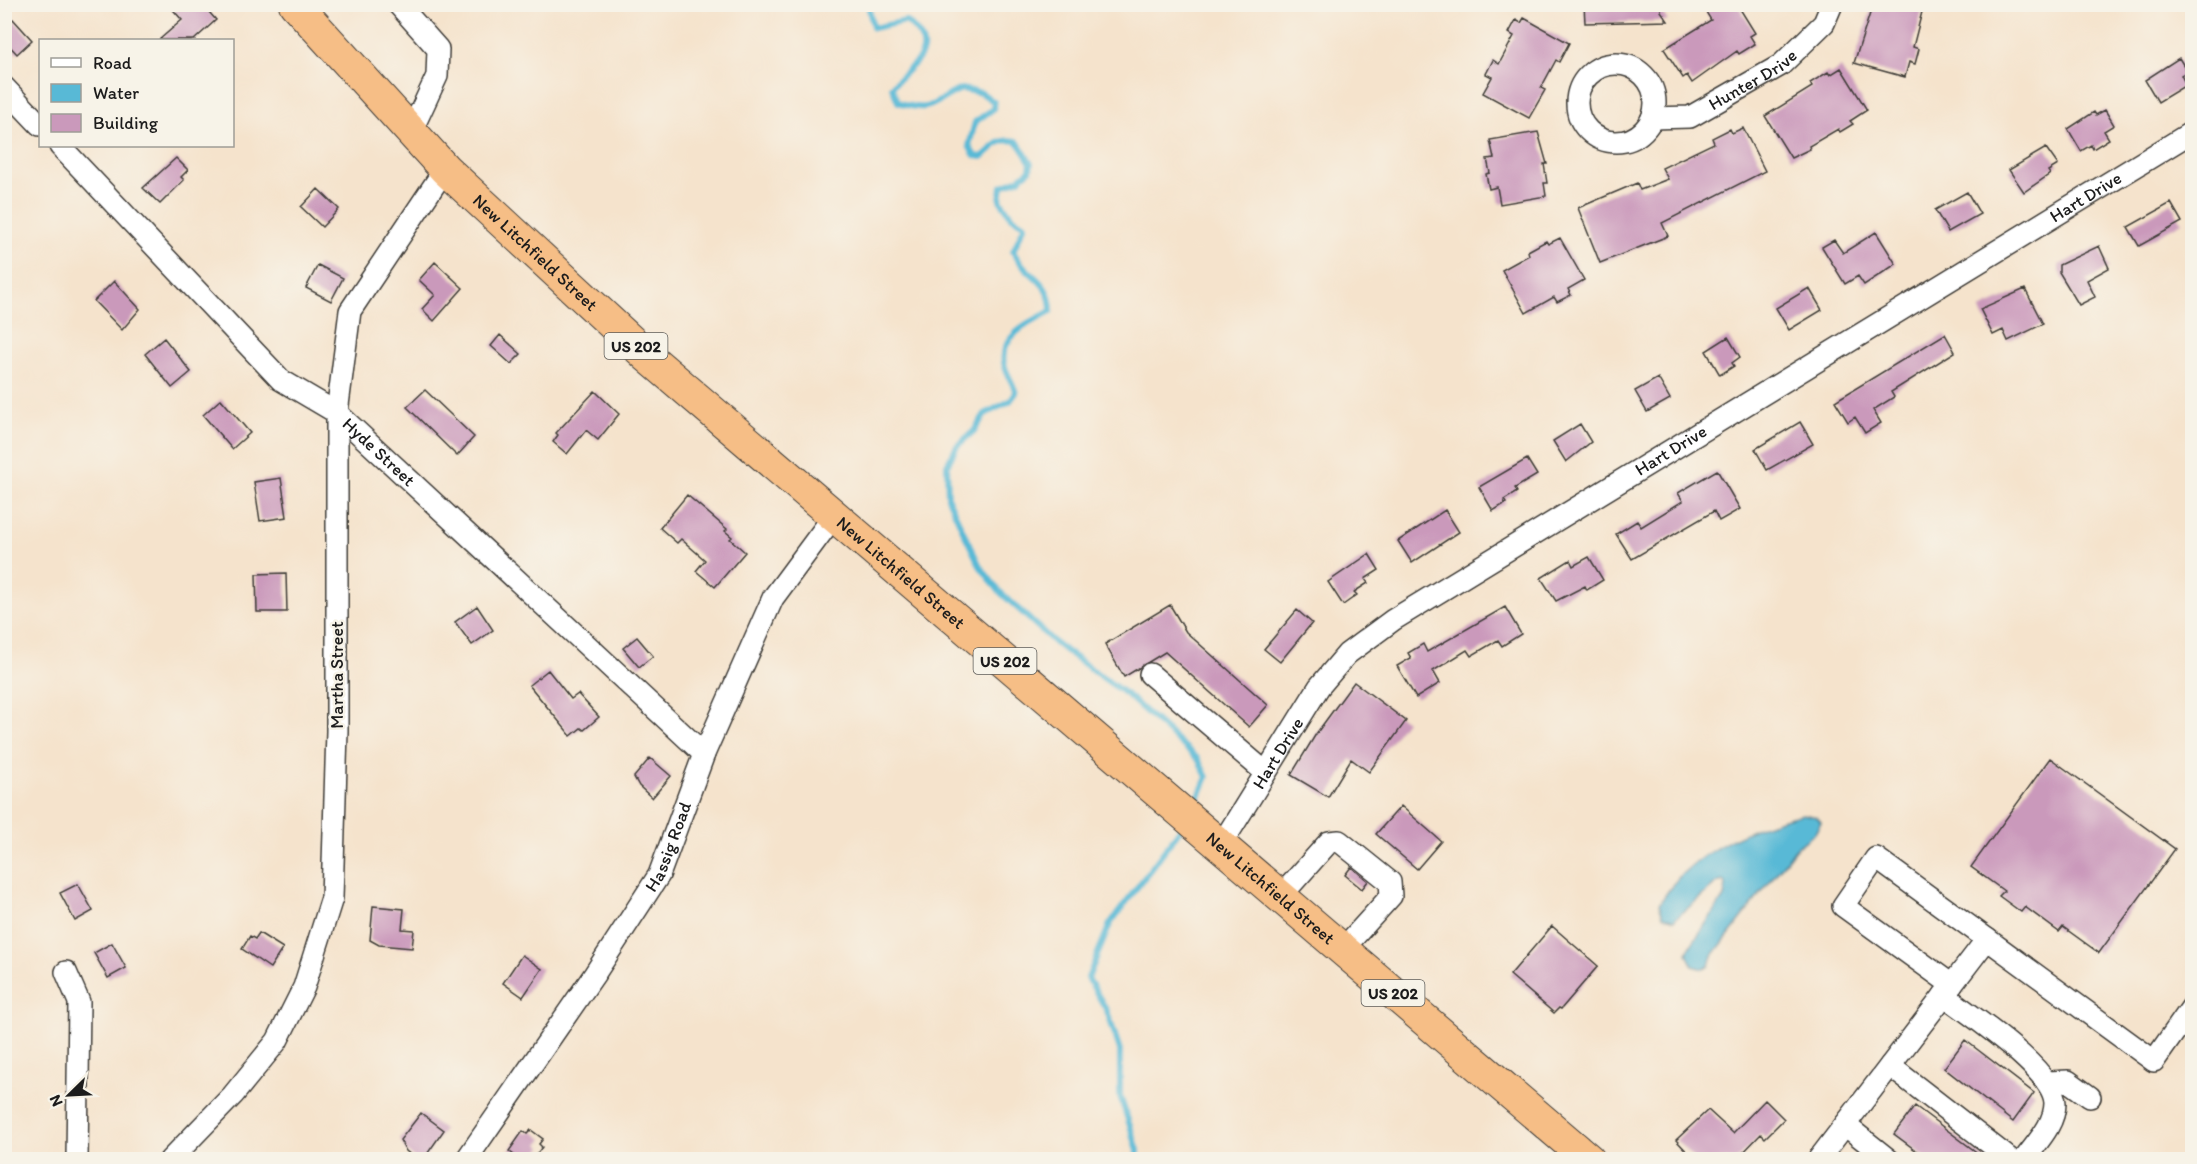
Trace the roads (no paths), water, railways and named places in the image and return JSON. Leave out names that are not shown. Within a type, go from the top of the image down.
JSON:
[{"type":"highway","name":"New Litchfield Street","points":[[295,4],[445,169],[647,356],[1589,1160]]},
{"type":"street","points":[[398,4],[438,49],[437,76],[411,132]]},
{"type":"street","name":"Hunter Drive","points":[[1652,118],[1690,117],[1781,65],[1824,23],[1832,4]]},
{"type":"street","points":[[4,87],[39,124]]},
{"type":"street","name":"Hart Drive","points":[[1221,846],[1264,772],[1318,687],[1361,642],[1393,620],[2193,132]]},
{"type":"street","name":"Hyde Street","points":[[61,147],[281,380],[337,413],[704,754]]},
{"type":"street","name":"Martha Street","points":[[170,1160],[233,1095],[277,1041],[304,987],[333,898],[337,731],[337,413],[350,311],[445,169]]},
{"type":"street","name":"Hassig Road","points":[[466,1160],[594,975],[659,875],[704,754],[773,597],[833,517]]},
{"type":"street","points":[[1150,675],[1264,772]]},
{"type":"street","points":[[1280,897],[1329,842],[1339,841],[1390,882],[1391,896],[1342,950]]},
{"type":"street","points":[[2024,1160],[2051,1122],[2055,1103],[2048,1082],[2031,1063],[1948,990],[1843,906],[1876,858],[2154,1061],[2193,1007]]},
{"type":"street","points":[[1818,1160],[1987,939]]},
{"type":"street","points":[[66,972],[79,1002],[77,1160]]},
{"type":"street","points":[[1890,1066],[2011,1160]]},
{"type":"street","points":[[2048,1082],[2067,1081],[2090,1097]]},
{"type":"street","points":[[1845,1125],[1889,1160]]},
{"type":"water","points":[[1803,814],[1817,817],[1821,822],[1815,833],[1795,849],[1711,958],[1709,966],[1704,969],[1693,966],[1687,954],[1689,948],[1724,897],[1726,884],[1723,881],[1717,883],[1674,920],[1663,916],[1659,904],[1682,874],[1723,844],[1771,823]]},
{"type":"waterway","points":[[868,4],[873,28],[906,21],[922,41],[921,56],[892,87],[898,102],[909,106],[925,107],[961,89],[982,93],[994,102],[993,109],[975,122],[969,146],[975,156],[982,157],[1001,142],[1011,140],[1017,141],[1031,163],[1030,170],[1019,179],[1002,186],[1000,200],[1012,217],[1025,225],[1013,251],[1018,260],[1047,292],[1051,311],[1018,331],[1007,345],[1004,363],[1016,393],[1010,401],[985,414],[974,431],[957,446],[947,465],[948,498],[980,566],[999,591],[1055,643],[1127,695],[1198,759],[1207,777],[1193,810]]},
{"type":"waterway","points":[[1137,1160],[1138,1150],[1120,1096],[1120,1050],[1107,1011],[1088,978],[1110,924],[1184,824]]}]
